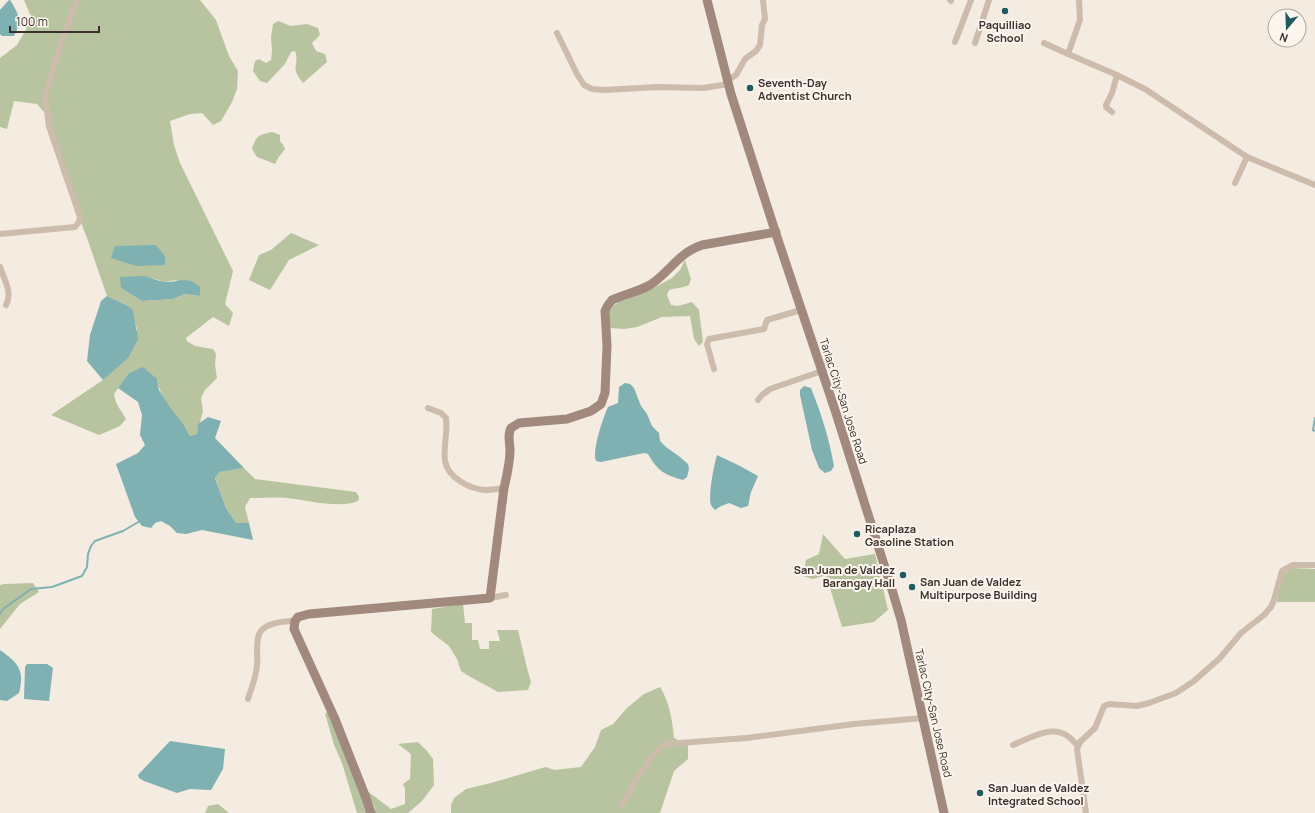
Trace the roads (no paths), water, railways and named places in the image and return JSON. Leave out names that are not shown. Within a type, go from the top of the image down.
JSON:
[{"type":"street","points":[[0,234],[75,227],[80,217],[50,126],[46,96],[60,46],[77,0]]},
{"type":"street","name":"Tarlac City-San Jose Road","points":[[707,0],[728,82],[893,592],[944,813]]},
{"type":"street","points":[[557,32],[577,74],[584,85],[592,89],[604,90],[658,87],[703,88],[728,82],[736,75],[745,59],[756,51],[760,45],[762,25],[765,19],[763,0]]},
{"type":"street","points":[[956,42],[971,0]]},
{"type":"street","points":[[975,43],[989,0]]},
{"type":"street","points":[[1068,54],[1080,20],[1079,0]]},
{"type":"street","points":[[1044,43],[1117,74],[1145,89],[1247,157],[1315,185]]},
{"type":"street","points":[[1112,112],[1106,107],[1106,105],[1112,93],[1117,74]]},
{"type":"street","points":[[1235,182],[1247,157]]},
{"type":"street","points":[[490,598],[504,488],[509,464],[509,433],[513,426],[524,422],[568,419],[591,411],[598,407],[603,401],[605,394],[607,346],[605,311],[610,302],[616,298],[650,285],[691,249],[776,232]]},
{"type":"street","points":[[0,267],[9,291],[6,305]]},
{"type":"street","points":[[714,369],[707,344],[709,339],[764,329],[767,320],[802,310]]},
{"type":"street","points":[[758,400],[770,389],[822,371]]},
{"type":"street","points":[[428,408],[443,414],[446,419],[445,462],[450,473],[465,484],[478,489],[491,490],[504,488]]},
{"type":"street","points":[[1086,813],[1077,754],[1078,746],[1095,728],[1105,705],[1133,706],[1149,703],[1176,693],[1194,681],[1220,658],[1241,633],[1264,615],[1274,600],[1282,571],[1294,566],[1315,565]]},
{"type":"street","points":[[370,813],[366,798],[335,719],[294,629],[295,621],[298,617],[309,614],[490,598],[506,595]]},
{"type":"street","points":[[248,699],[257,666],[258,637],[260,632],[263,628],[280,622],[295,621]]},
{"type":"street","points":[[621,806],[651,760],[661,747],[666,744],[735,740],[854,724],[923,718]]},
{"type":"street","points":[[1013,745],[1043,734],[1056,732],[1065,735],[1078,746]]},
{"type":"water","points":[[9,0],[13,5],[19,22],[14,36],[2,36],[0,34],[0,10]]},
{"type":"water","points":[[156,245],[165,256],[165,265],[136,266],[111,258],[115,246]]},
{"type":"water","points":[[145,276],[164,282],[184,280],[191,282],[200,287],[200,296],[185,294],[173,299],[142,301],[121,288],[120,277]]},
{"type":"water","points":[[107,296],[130,307],[133,311],[138,339],[128,358],[103,380],[87,361],[90,335],[101,301]]},
{"type":"water","points":[[143,367],[157,379],[159,390],[190,436],[197,434],[198,424],[208,417],[221,421],[215,438],[244,468],[219,472],[215,478],[226,508],[236,523],[249,523],[253,540],[202,530],[186,534],[177,533],[170,526],[161,521],[155,523],[151,528],[142,526],[135,517],[116,464],[138,453],[145,445],[140,435],[142,415],[138,402],[118,388],[129,373]]},
{"type":"water","points":[[625,383],[630,384],[634,388],[641,406],[647,414],[652,426],[659,433],[660,441],[688,464],[689,469],[687,477],[683,480],[666,474],[658,468],[648,454],[644,453],[601,462],[596,461],[595,449],[603,419],[608,407],[618,403],[619,387]]},
{"type":"water","points":[[804,386],[811,388],[830,446],[834,466],[831,471],[825,473],[819,468],[812,450],[800,395],[800,390]]},
{"type":"water","points":[[717,455],[758,476],[751,492],[748,506],[741,508],[729,503],[715,510],[711,506],[711,487]]},
{"type":"water","points":[[0,650],[16,663],[21,678],[19,693],[7,701],[0,700]]},
{"type":"water","points":[[27,664],[47,664],[53,668],[49,701],[24,699],[25,667]]},
{"type":"water","points":[[170,741],[225,749],[223,769],[211,790],[190,789],[177,793],[139,778],[138,775]]},
{"type":"waterway","points":[[1315,418],[1313,430],[1315,431]]},
{"type":"waterway","points":[[0,614],[3,609],[31,589],[52,587],[82,576],[87,567],[88,554],[95,541],[123,531],[140,521]]},
{"type":"place","name":"Paquilliao School","points":[[1005,11]]},
{"type":"place","name":"Seventh-Day Adventist Church","points":[[750,88]]},
{"type":"place","name":"Ricaplaza Gasoline Station","points":[[857,534]]},
{"type":"place","name":"San Juan de Valdez Barangay Hall","points":[[903,575]]},
{"type":"place","name":"San Juan de Valdez Multipurpose Building","points":[[912,587]]},
{"type":"place","name":"San Juan de Valdez Integrated School","points":[[980,793]]}]
